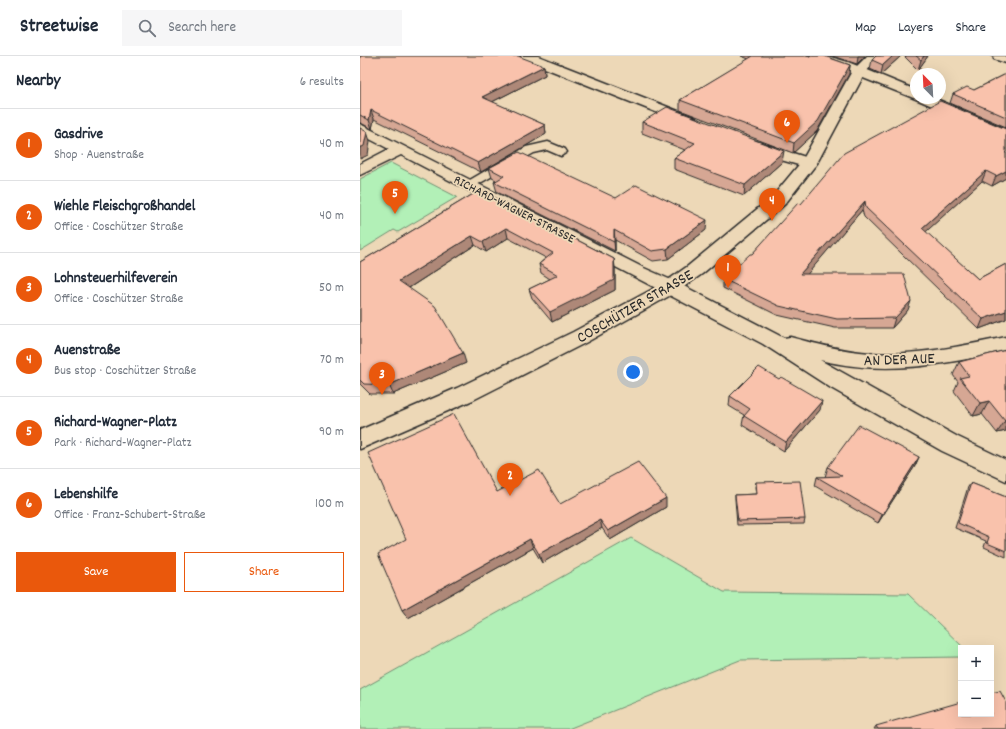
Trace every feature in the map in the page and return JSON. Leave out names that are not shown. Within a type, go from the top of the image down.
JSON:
[{"type":"street","points":[[527,56],[706,126]]},
{"type":"street","points":[[814,56],[860,71],[910,92]]},
{"type":"street","name":"COSCHÜTZER STRASSE","points":[[360,440],[465,394],[580,337],[671,287],[717,253],[779,200],[809,163],[860,71],[874,56]]},
{"type":"street","points":[[999,56],[1006,59]]},
{"type":"street","points":[[936,104],[1006,134]]},
{"type":"street","name":"RICHARD-WAGNER-STRASSE","points":[[360,128],[637,272],[671,287],[770,338]]},
{"type":"street","points":[[742,140],[779,155],[809,163]]},
{"type":"street","points":[[360,170],[401,149]]},
{"type":"street","points":[[465,202],[476,188]]},
{"type":"street","points":[[770,338],[839,382],[950,444],[1006,471]]},
{"type":"street","name":"AN DER AUE","points":[[770,338],[853,359],[886,361],[935,357],[1006,344]]},
{"type":"lane","points":[[476,188],[530,150],[548,146],[561,152]]},
{"type":"green space","points":[[391,163],[457,197],[398,232],[394,230],[360,251],[360,179]]},
{"type":"green space","points":[[631,538],[724,592],[908,594],[961,645],[958,645],[958,657],[740,660],[568,729],[360,729],[360,690]]},
{"type":"building","points":[[360,56],[518,56],[544,66],[482,97],[545,125],[478,163],[371,110],[369,120],[360,115]]},
{"type":"building","points":[[753,56],[824,56],[850,65],[818,121],[794,143],[680,100]]},
{"type":"building","points":[[876,56],[893,56],[883,65],[872,60]]},
{"type":"building","points":[[916,56],[924,56],[921,60]]},
{"type":"building","points":[[1006,74],[1006,117],[953,94],[967,87],[974,90]]},
{"type":"building","points":[[934,104],[946,104],[1006,129],[1006,171],[996,176],[986,171],[922,228],[978,279],[1006,264],[1006,311],[983,319],[866,208],[865,201],[800,274],[904,274],[911,301],[895,318],[837,319],[779,306],[723,279],[750,254],[752,254],[798,203],[801,204],[844,153]]},
{"type":"building","points":[[667,107],[784,151],[745,185],[674,158],[695,143],[642,122]]},
{"type":"building","points":[[360,128],[367,132],[364,146],[360,148]]},
{"type":"building","points":[[519,152],[616,198],[636,185],[707,220],[667,249],[652,251],[614,230],[614,242],[494,182],[504,176],[489,168]]},
{"type":"building","points":[[480,190],[614,259],[614,280],[550,312],[529,289],[558,275],[539,264],[553,253],[506,228],[483,242],[472,236],[399,281],[435,306],[463,353],[389,385],[364,384],[360,380],[360,262]]},
{"type":"building","points":[[1006,350],[1005,421],[989,401],[980,403],[960,378],[969,376],[959,362]]},
{"type":"building","points":[[759,367],[779,379],[781,377],[822,401],[786,442],[744,416],[750,409],[730,396]]},
{"type":"building","points":[[454,414],[497,492],[539,470],[560,504],[638,462],[666,498],[608,531],[600,520],[539,554],[530,539],[402,610],[378,554],[406,539],[368,453]]},
{"type":"building","points":[[859,425],[919,457],[882,515],[817,477],[842,476],[828,467]]},
{"type":"building","points":[[800,481],[805,519],[738,521],[735,495],[757,494],[756,482]]},
{"type":"building","points":[[971,483],[1006,497],[1006,551],[987,543],[989,537],[958,523]]},
{"type":"building","points":[[1000,691],[1006,702],[1006,729],[878,729],[876,726],[958,703],[958,717],[994,717],[994,692]]},
{"type":"place","name":"Lebenshilfe","points":[[787,143]]},
{"type":"place","name":"Richard-Wagner-Platz","points":[[395,214]]},
{"type":"place","name":"Auenstraße","points":[[772,221]]},
{"type":"place","name":"Gasdrive","points":[[728,288]]},
{"type":"place","name":"Lohnsteuerhilfeverein","points":[[382,395]]},
{"type":"place","name":"Wiehle Fleischgroßhandel","points":[[510,496]]}]
